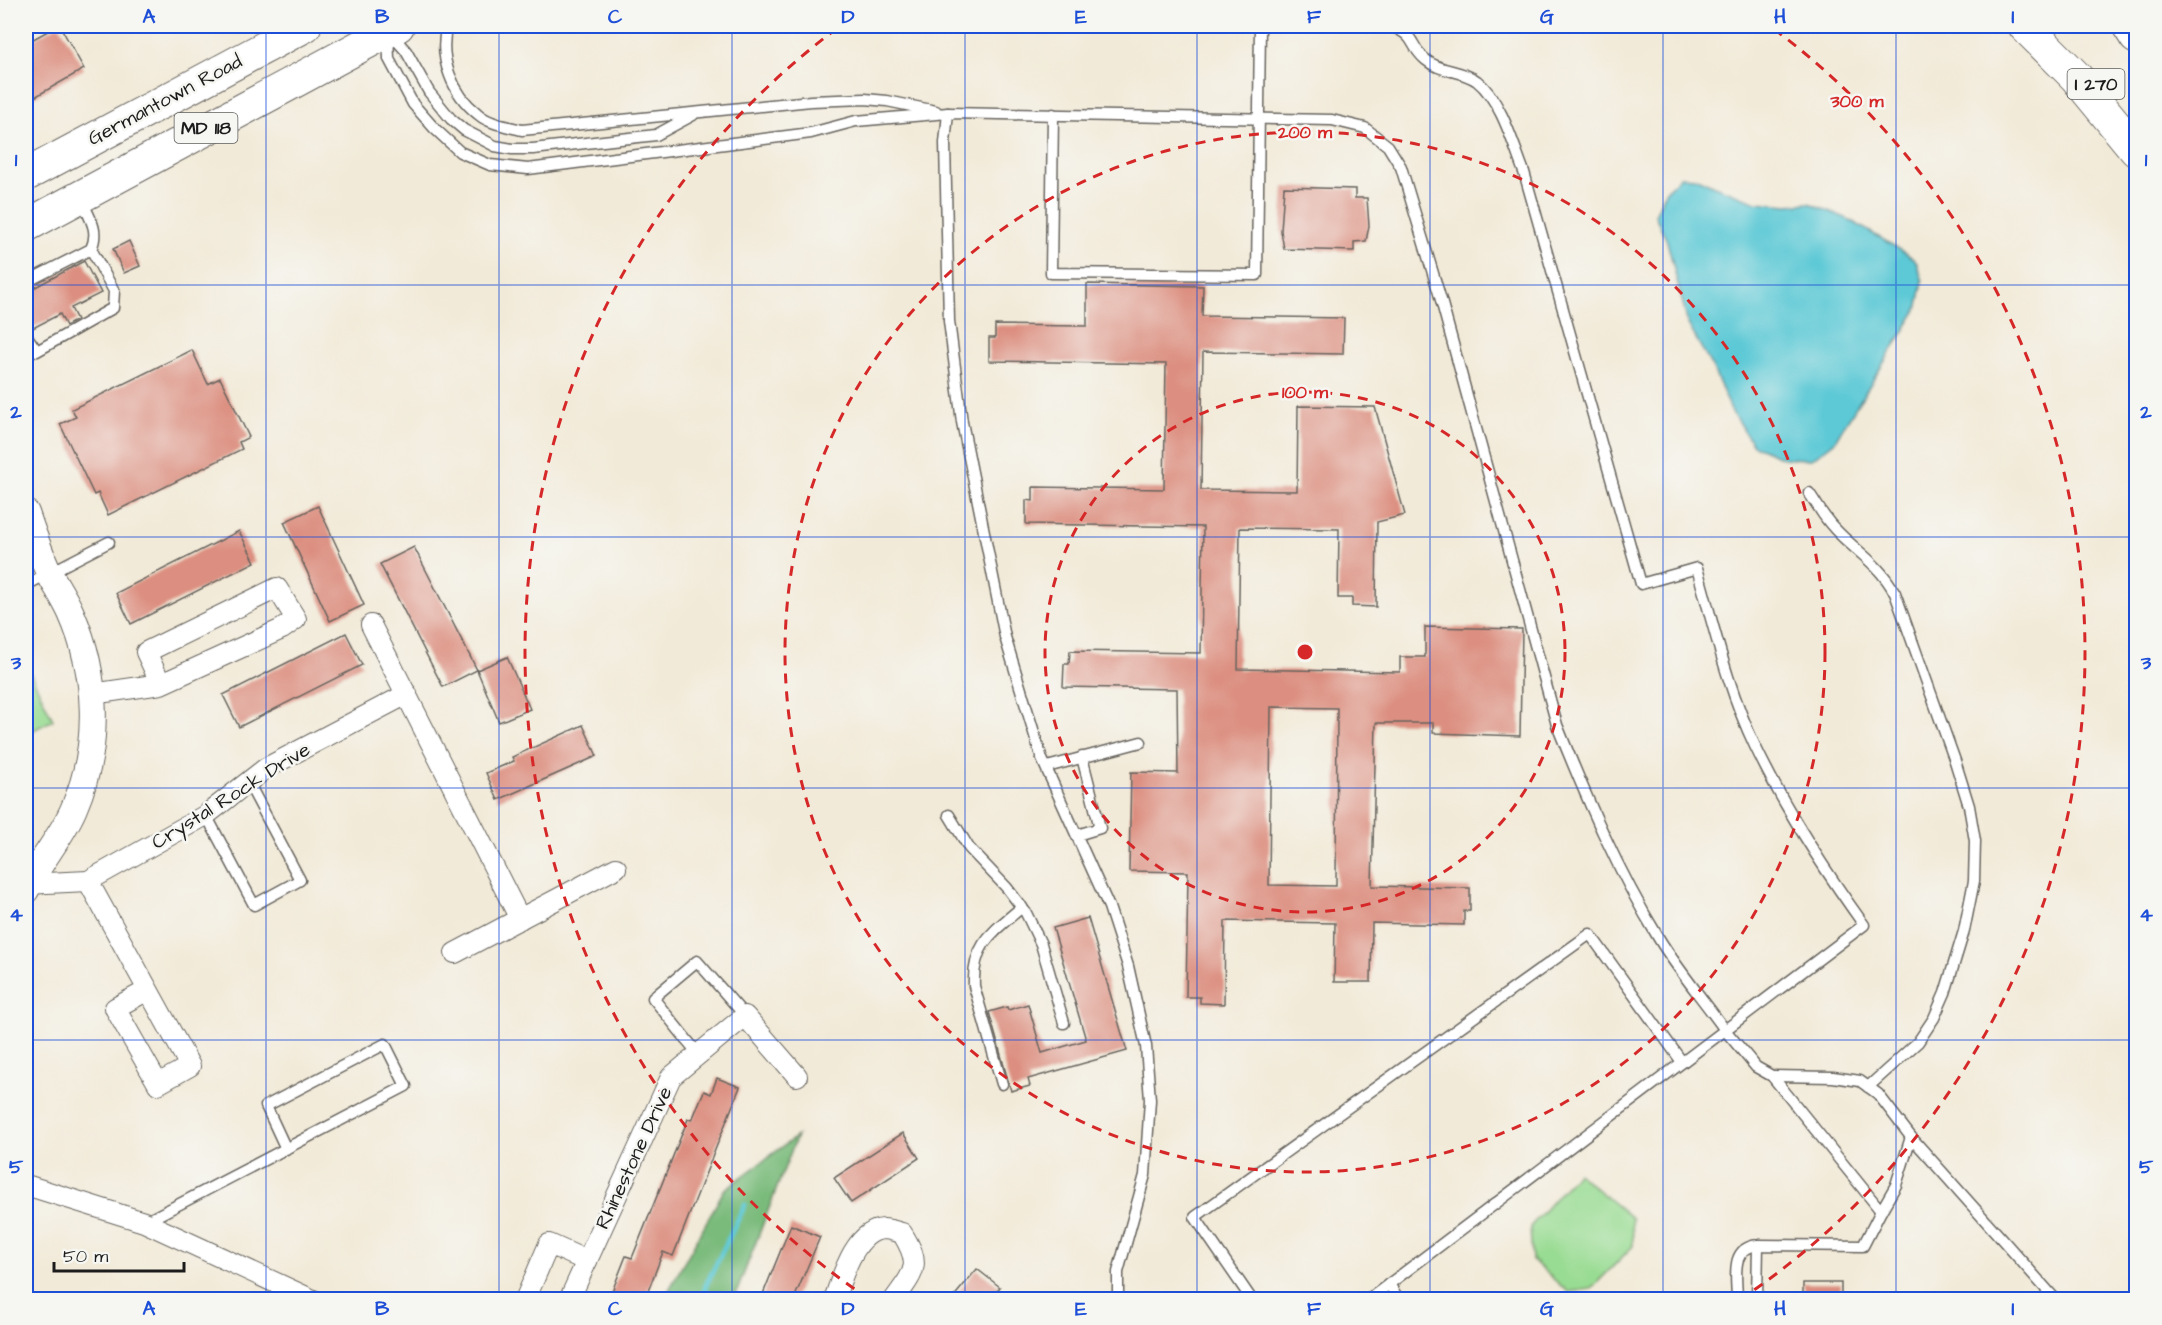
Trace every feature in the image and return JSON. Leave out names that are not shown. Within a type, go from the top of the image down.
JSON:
[{"type":"highway","points":[[2025,26],[2076,77],[2136,150]]},
{"type":"highway","name":"I 270","points":[[2055,26],[2136,143]]},
{"type":"highway","points":[[2129,26],[2136,37]]},
{"type":"main road","name":"Germantown Road","points":[[26,175],[305,26]]},
{"type":"main road","name":"MD 118","points":[[26,226],[390,27]]},
{"type":"street","name":"Crystal Rock Drive","points":[[26,513],[32,540],[70,612],[84,646],[92,683],[92,736],[88,765],[74,809],[26,886]]},
{"type":"street","points":[[92,694],[161,684],[282,629],[296,620],[278,588],[146,652],[161,684]]},
{"type":"street","points":[[371,625],[520,918]]},
{"type":"street","name":"Crystal Rock Drive","points":[[26,886],[88,881],[206,815],[266,768],[407,694]]},
{"type":"street","points":[[455,953],[616,868]]},
{"type":"street","points":[[88,881],[190,1066],[158,1084],[116,1008],[148,990]]},
{"type":"street","points":[[745,1016],[797,1076]]},
{"type":"street","name":"Rhinestone Drive","points":[[569,1299],[671,1077],[745,1016]]},
{"type":"street","points":[[26,1185],[144,1222],[313,1299]]},
{"type":"street","points":[[834,1299],[848,1261],[866,1235],[883,1229],[902,1233],[914,1252],[912,1275],[894,1299]]},
{"type":"street","points":[[525,1299],[549,1244],[587,1261]]},
{"type":"lane","points":[[447,26],[446,63],[451,81],[460,96],[478,115],[501,125],[522,130],[811,101],[865,99],[948,113]]},
{"type":"lane","points":[[1053,114],[1051,273],[1257,275],[1260,26]]},
{"type":"lane","points":[[1368,1299],[1864,925],[1806,839],[1754,745],[1732,689],[1697,568],[1641,584],[1524,172],[1505,121],[1490,96],[1477,81],[1427,61],[1418,53],[1412,39],[1405,31],[1390,26]]},
{"type":"lane","points":[[390,27],[429,92],[451,119],[464,130],[495,146],[533,149],[656,135],[698,112]]},
{"type":"lane","points":[[390,27],[389,59],[413,104],[434,128],[460,152],[490,165],[528,169],[811,133],[856,121],[948,113],[1332,120],[1365,128],[1388,147],[1401,167],[1441,300],[1557,725],[1590,805],[1618,864],[1658,938],[1725,1030],[1756,1066],[1773,1076],[1881,1210]]},
{"type":"lane","points":[[948,113],[945,143],[949,321],[960,412],[971,475],[1005,637],[1042,759],[1110,907],[1128,966],[1146,1046],[1150,1100],[1145,1175],[1118,1272],[1118,1299]]},
{"type":"lane","points":[[26,282],[91,249],[95,238],[93,226],[80,196]]},
{"type":"lane","points":[[26,335],[37,351],[113,308],[114,291],[91,249]]},
{"type":"lane","points":[[1809,493],[1833,527],[1876,565],[1895,592],[1955,761],[1969,806],[1975,841],[1972,891],[1964,931],[1945,993],[1934,1018],[1918,1042],[1868,1087]]},
{"type":"lane","points":[[26,585],[109,542]]},
{"type":"lane","points":[[1047,767],[1141,742]]},
{"type":"lane","points":[[1077,835],[1100,828],[1082,757]]},
{"type":"lane","points":[[206,815],[254,905],[300,880],[248,782]]},
{"type":"lane","points":[[949,815],[969,848],[1022,907],[1041,944],[1064,1023]]},
{"type":"lane","points":[[1002,1084],[974,986],[974,970],[976,957],[984,942],[1022,907]]},
{"type":"lane","points":[[1252,1299],[1195,1217],[1590,934],[1682,1062]]},
{"type":"lane","points":[[699,1055],[653,999],[697,961],[745,1016]]},
{"type":"lane","points":[[144,1222],[286,1149],[406,1086],[386,1044],[266,1106],[286,1149]]},
{"type":"lane","points":[[1773,1076],[1833,1077],[1860,1081],[1878,1094],[1911,1137],[2056,1299]]},
{"type":"lane","points":[[1737,1299],[1738,1257],[1748,1246],[1863,1246],[1896,1185],[1911,1137]]},
{"type":"lane","points":[[1757,1299],[1758,1245]]},
{"type":"lane","points":[[1389,1284],[1399,1299]]},
{"type":"green space","points":[[26,664],[53,720],[26,734]]},
{"type":"green space","points":[[797,1136],[734,1299],[664,1299],[724,1190]]},
{"type":"green space","points":[[1577,1173],[1632,1218],[1633,1246],[1591,1289],[1568,1292],[1532,1260],[1530,1227]]},
{"type":"water","points":[[1680,177],[1697,178],[1757,202],[1788,205],[1809,203],[1848,219],[1916,261],[1923,281],[1917,310],[1834,442],[1812,459],[1783,458],[1753,445],[1733,414],[1713,369],[1688,324],[1667,241],[1655,215],[1665,192]]},
{"type":"building","points":[[60,26],[84,69],[26,102],[26,43]]},
{"type":"building","points":[[1284,187],[1355,189],[1355,198],[1367,198],[1369,226],[1366,241],[1354,242],[1354,251],[1284,249],[1281,231]]},
{"type":"building","points":[[129,241],[140,266],[124,273],[113,249]]},
{"type":"building","points":[[84,261],[101,293],[71,308],[77,320],[66,326],[60,314],[33,328],[26,313],[26,292]]},
{"type":"building","points":[[1087,284],[1203,286],[1202,316],[1344,318],[1343,354],[1203,352],[1201,490],[1297,491],[1298,406],[1375,407],[1405,515],[1377,522],[1376,607],[1352,606],[1352,598],[1338,598],[1339,529],[1240,528],[1238,669],[1400,672],[1400,657],[1425,657],[1425,627],[1522,629],[1520,736],[1433,733],[1433,723],[1376,723],[1372,886],[1470,888],[1470,911],[1464,911],[1464,925],[1372,923],[1371,982],[1334,982],[1335,923],[1225,921],[1224,1004],[1200,1003],[1200,997],[1186,997],[1188,872],[1129,871],[1131,772],[1178,773],[1177,689],[1063,687],[1064,664],[1069,664],[1070,651],[1201,653],[1203,527],[1026,524],[1026,500],[1033,501],[1033,487],[1164,489],[1166,364],[989,361],[989,338],[995,338],[995,325],[1087,326]],"holes":[[[1271,707],[1337,708],[1336,886],[1269,885]]]},
{"type":"building","points":[[192,350],[208,384],[220,378],[249,437],[239,442],[242,449],[108,515],[98,493],[94,495],[60,424],[76,417],[72,409]]},
{"type":"building","points":[[318,506],[364,605],[330,621],[284,522]]},
{"type":"building","points":[[239,531],[255,562],[131,624],[116,593]]},
{"type":"building","points":[[414,547],[477,670],[443,687],[380,564]]},
{"type":"building","points":[[346,633],[362,665],[239,727],[223,695]]},
{"type":"building","points":[[507,657],[530,709],[499,722],[477,670]]},
{"type":"building","points":[[583,725],[597,756],[498,800],[486,773],[514,761],[512,757]]},
{"type":"building","points":[[1088,918],[1127,1051],[1028,1079],[1030,1086],[1011,1091],[989,1012],[1007,1007],[1008,1010],[1028,1004],[1042,1053],[1086,1040],[1053,928]]},
{"type":"building","points":[[717,1078],[740,1087],[673,1256],[663,1252],[645,1299],[609,1299],[626,1256],[632,1258],[688,1119],[692,1120],[704,1091],[711,1094]]},
{"type":"building","points":[[903,1133],[919,1158],[851,1203],[834,1178]]},
{"type":"building","points":[[791,1225],[820,1237],[794,1299],[761,1299]]},
{"type":"building","points":[[977,1269],[1000,1287],[990,1299],[952,1299]]},
{"type":"building","points":[[1803,1283],[1841,1283],[1841,1299],[1803,1299]]},
{"type":"waterway","points":[[702,1300],[706,1285],[745,1205]]}]
